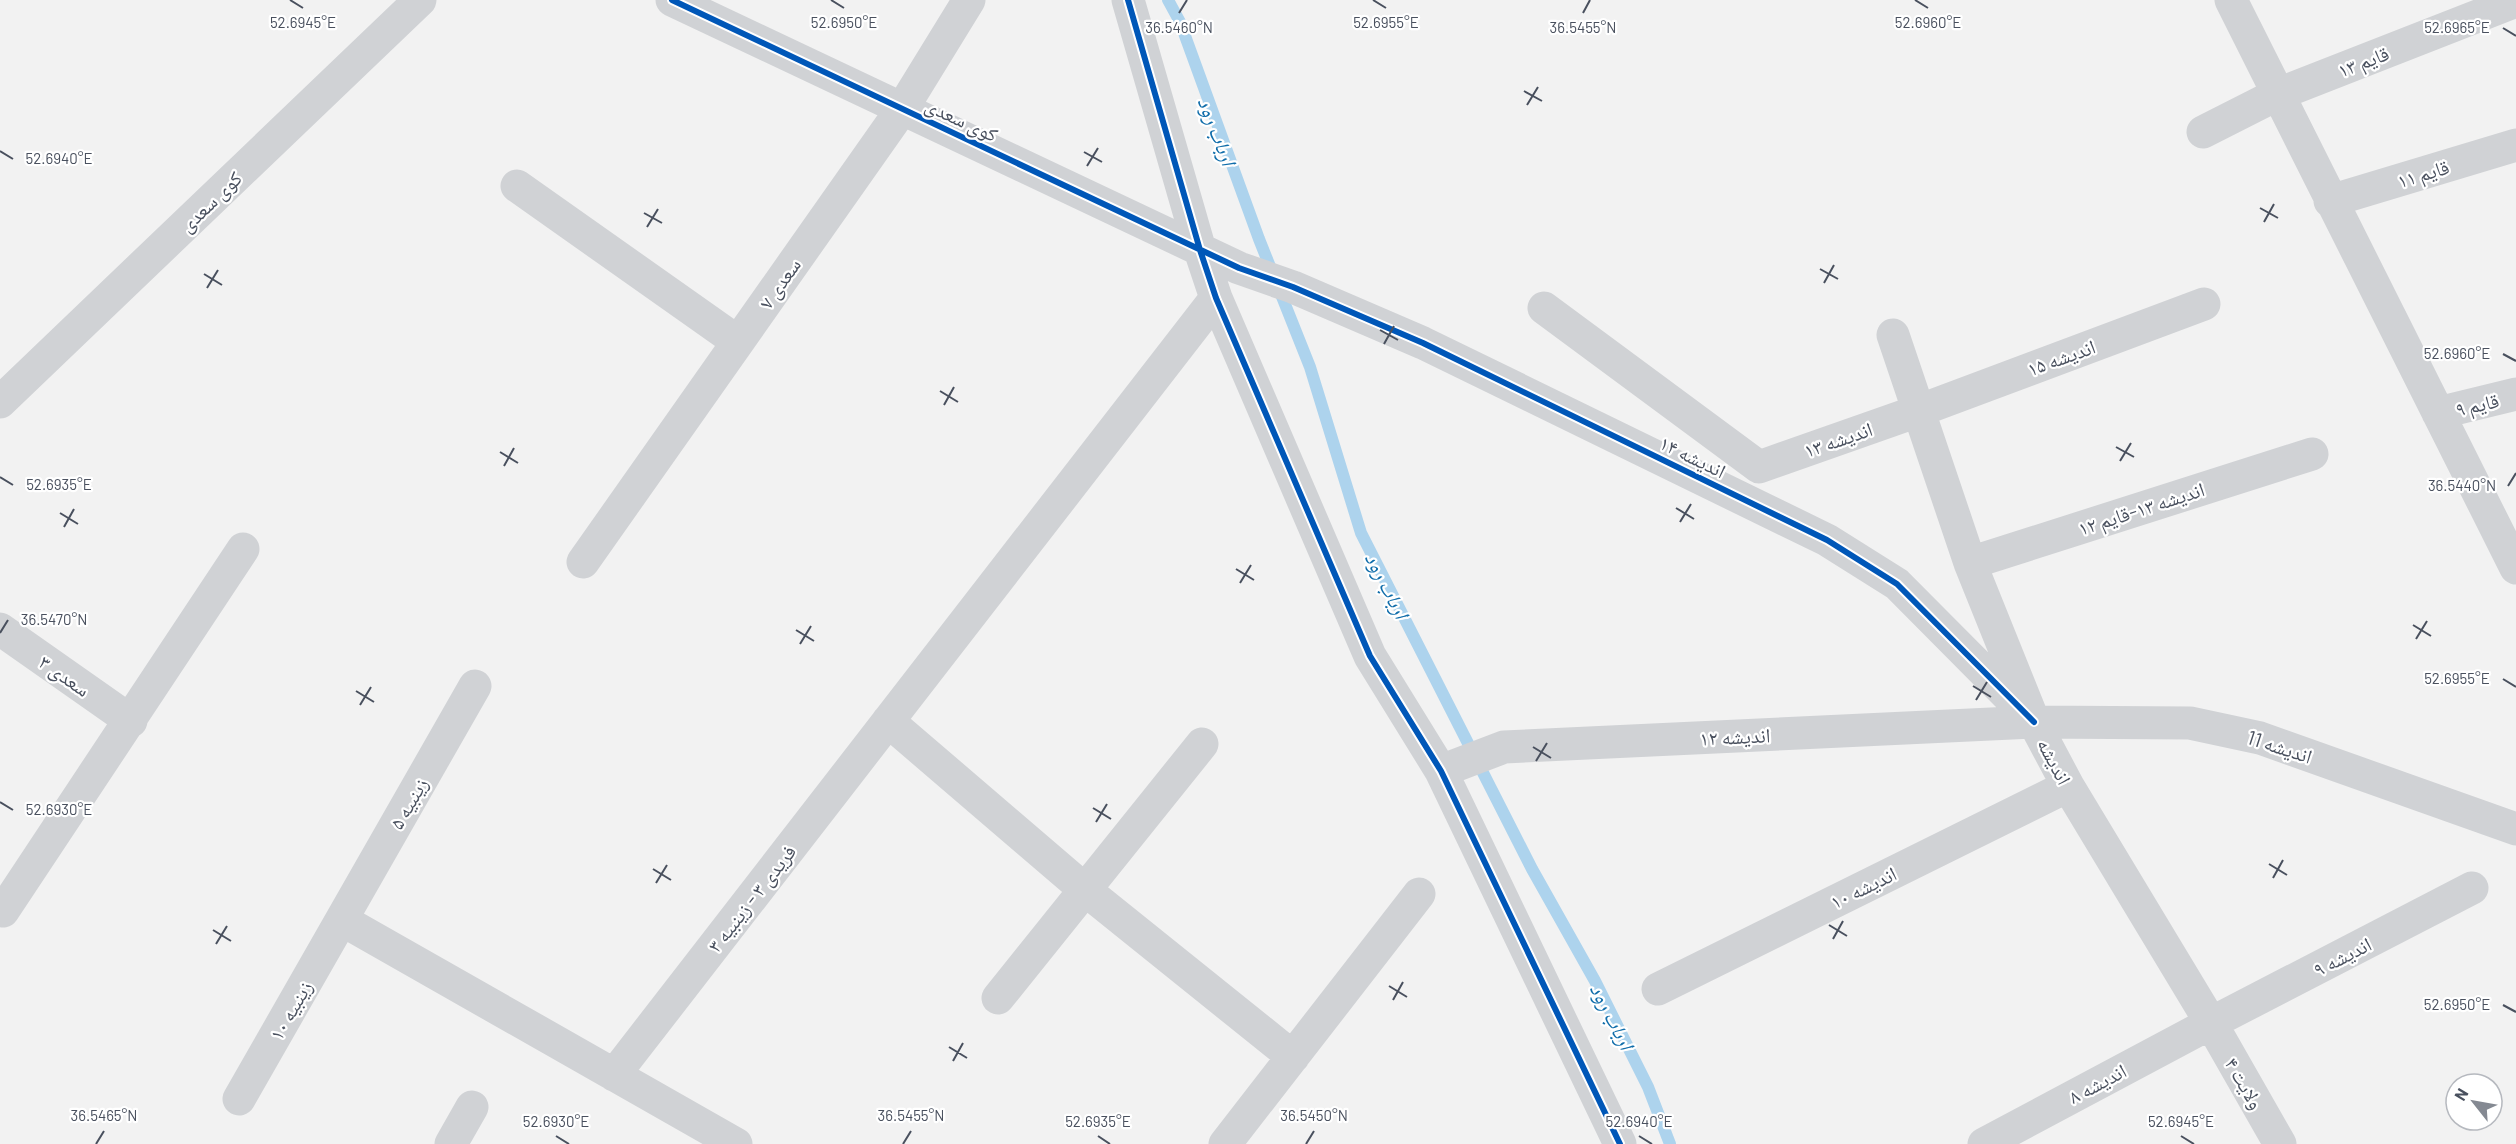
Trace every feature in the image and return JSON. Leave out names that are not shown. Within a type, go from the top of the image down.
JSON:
[{"type":"street","name":"کوی سعدی","points":[[0,402],[420,0]]},
{"type":"street","name":"کوی سعدی","points":[[672,0],[1239,268]]},
{"type":"street","name":"سعدی ۷","points":[[583,562],[902,109],[969,0]]},
{"type":"street","points":[[1128,0],[1216,298],[1370,656],[1442,771],[1620,1144]]},
{"type":"street","points":[[2230,0],[2516,568]]},
{"type":"street","name":"قایم ۱۳","points":[[2203,132],[2276,95],[2516,2]]},
{"type":"street","name":"قایم ۱۱","points":[[2330,201],[2516,145]]},
{"type":"street","points":[[517,186],[738,342]]},
{"type":"street","name":"اندیشه ۱۴","points":[[1239,268],[1293,286],[1423,343],[1827,540],[1897,584],[2034,722]]},
{"type":"street","name":"فریدی ۳ - زینبیه ۳","points":[[614,1075],[1216,298]]},
{"type":"street","name":"اندیشه ۱۵","points":[[1918,411],[2204,304]]},
{"type":"street","name":"اندیشه ۱۳","points":[[1544,308],[1758,467],[1918,411]]},
{"type":"street","name":"اندیشه","points":[[1893,335],[1970,563],[2034,722],[2068,786],[2211,1023]]},
{"type":"street","name":"قایم ۹","points":[[2438,413],[2516,394]]},
{"type":"street","name":"اندیشه ۱۳-قایم ۱۲","points":[[1970,563],[2312,454]]},
{"type":"street","points":[[3,911],[243,549]]},
{"type":"street","name":"سعدی ۳","points":[[0,629],[131,721]]},
{"type":"street","name":"زینبیه ۵","points":[[342,921],[475,686]]},
{"type":"street","points":[[888,722],[1084,889],[1293,1057]]},
{"type":"street","name":"اندیشه ۱۲","points":[[1442,771],[1504,747],[2034,722]]},
{"type":"street","name":"اندیشه 11","points":[[2034,722],[2190,723],[2260,738],[2516,829]]},
{"type":"street","points":[[998,998],[1202,744]]},
{"type":"street","name":"اندیشه ۱۰","points":[[1658,989],[2068,786]]},
{"type":"street","name":"اندیشه ۹","points":[[2211,1023],[2472,888]]},
{"type":"street","points":[[1225,1144],[1419,894]]},
{"type":"street","points":[[342,921],[736,1144]]},
{"type":"street","name":"زینبیه ۱۰","points":[[238,1099],[342,921]]},
{"type":"street","name":"اندیشه ۸","points":[[1984,1144],[2211,1023]]},
{"type":"street","name":"ولایت ۴","points":[[2211,1023],[2280,1144]]},
{"type":"street","points":[[451,1144],[472,1107]]},
{"type":"waterway","name":"ارباب رود","points":[[1168,0],[1180,22],[1259,239],[1310,367],[1361,533],[1532,869],[1595,981],[1648,1087],[1670,1144]]},
{"type":"cycle path","points":[[672,0],[1239,268],[1293,287],[1423,343],[1827,540],[1897,584],[2034,722]]},
{"type":"cycle path","points":[[1128,0],[1216,298],[1370,656],[1441,771],[1620,1144]]}]
